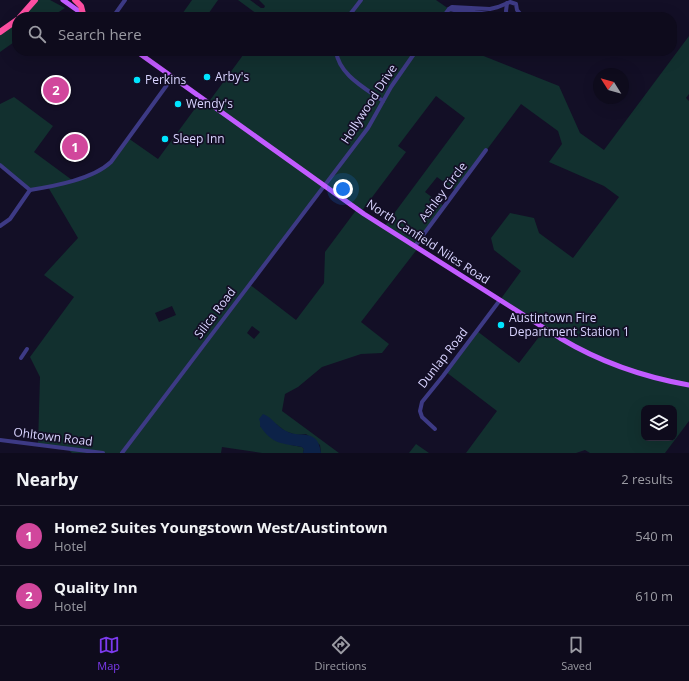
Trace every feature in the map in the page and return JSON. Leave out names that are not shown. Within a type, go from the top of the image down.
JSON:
[{"type":"highway","points":[[24,12],[35,0]]},
{"type":"highway","points":[[75,0],[81,6],[84,12]]},
{"type":"highway","points":[[0,32],[12,24]]},
{"type":"main road","points":[[63,0],[81,12]]},
{"type":"main road","name":"North Canfield Niles Road","points":[[143,56],[364,214],[570,344],[602,360],[647,376],[689,385]]},
{"type":"street","points":[[117,12],[125,0]]},
{"type":"street","points":[[352,12],[361,0]]},
{"type":"street","points":[[447,12],[452,7],[490,9],[512,2],[516,4],[519,12]]},
{"type":"street","points":[[506,12],[507,3]]},
{"type":"street","points":[[449,9],[460,12]]},
{"type":"street","points":[[337,56],[344,71],[383,101]]},
{"type":"street","name":"Hollywood Drive","points":[[324,186],[368,128],[383,101],[412,56]]},
{"type":"street","points":[[0,226],[10,219],[30,190],[86,177],[103,169],[111,162],[172,78]]},
{"type":"street","name":"Ashley Circle","points":[[414,246],[486,150]]},
{"type":"street","points":[[0,165],[30,190]]},
{"type":"street","name":"Silica Road","points":[[122,453],[324,186]]},
{"type":"street","name":"Dunlap Road","points":[[434,429],[422,417],[420,411],[422,402],[500,300]]},
{"type":"street","points":[[21,358],[27,349]]},
{"type":"street","name":"Ohltown Road","points":[[0,440],[103,453]]},
{"type":"green space","points":[[35,0],[50,0],[65,8],[59,12],[24,12]]},
{"type":"green space","points":[[192,0],[218,0],[210,12],[184,12]]},
{"type":"green space","points":[[238,0],[250,0],[261,8],[264,8],[265,6],[259,0],[436,0],[451,12],[254,12]]},
{"type":"green space","points":[[12,24],[12,44],[0,52],[0,32]]},
{"type":"green space","points":[[689,36],[689,94],[686,98],[689,101],[689,421],[677,437],[677,405],[641,405],[641,441],[674,441],[665,453],[590,453],[585,450],[576,453],[466,453],[497,411],[446,372],[477,331],[519,363],[545,329],[500,300],[521,271],[494,250],[491,238],[510,213],[534,218],[539,233],[573,258],[619,197],[604,186],[549,162],[562,144],[558,131],[521,104],[456,191],[437,177],[425,192],[445,207],[415,246],[418,248],[361,322],[389,344],[382,353],[361,354],[322,367],[298,387],[285,394],[282,411],[339,453],[321,453],[320,445],[306,434],[296,435],[285,431],[276,424],[260,422],[260,426],[291,445],[302,447],[304,449],[303,453],[262,453],[222,447],[221,453],[72,453],[66,448],[38,445],[40,377],[30,357],[74,297],[44,275],[78,238],[48,187],[30,190],[0,165],[0,104],[14,97],[53,126],[34,152],[72,180],[103,169],[128,138],[158,159],[202,99],[208,103],[242,56],[484,56],[559,86],[580,133],[604,150],[674,56],[677,56],[677,52]],"holes":[[[436,96],[465,118],[384,227],[361,212],[406,152],[398,146]],[[324,186],[357,209],[325,252],[324,283],[296,320],[249,284]],[[172,306],[176,315],[159,322],[155,313]],[[252,326],[260,332],[254,339],[247,333]]]},
{"type":"green space","points":[[416,444],[429,453],[409,453]]},
{"type":"water","points":[[263,414],[286,431],[312,437],[319,445],[321,453],[303,453],[304,449],[302,447],[283,444],[269,437],[260,426],[259,419]]},
{"type":"place","name":"Arby's","points":[[207,77]]},
{"type":"place","name":"Perkins","points":[[137,80]]},
{"type":"place","name":"Quality Inn","points":[[56,90]]},
{"type":"place","name":"Wendy's","points":[[178,104]]},
{"type":"place","name":"Sleep Inn","points":[[165,139]]},
{"type":"place","name":"Home2 Suites Youngstown West/Austintown","points":[[75,147]]},
{"type":"place","name":"Austintown Fire Department Station 1","points":[[501,325]]}]
